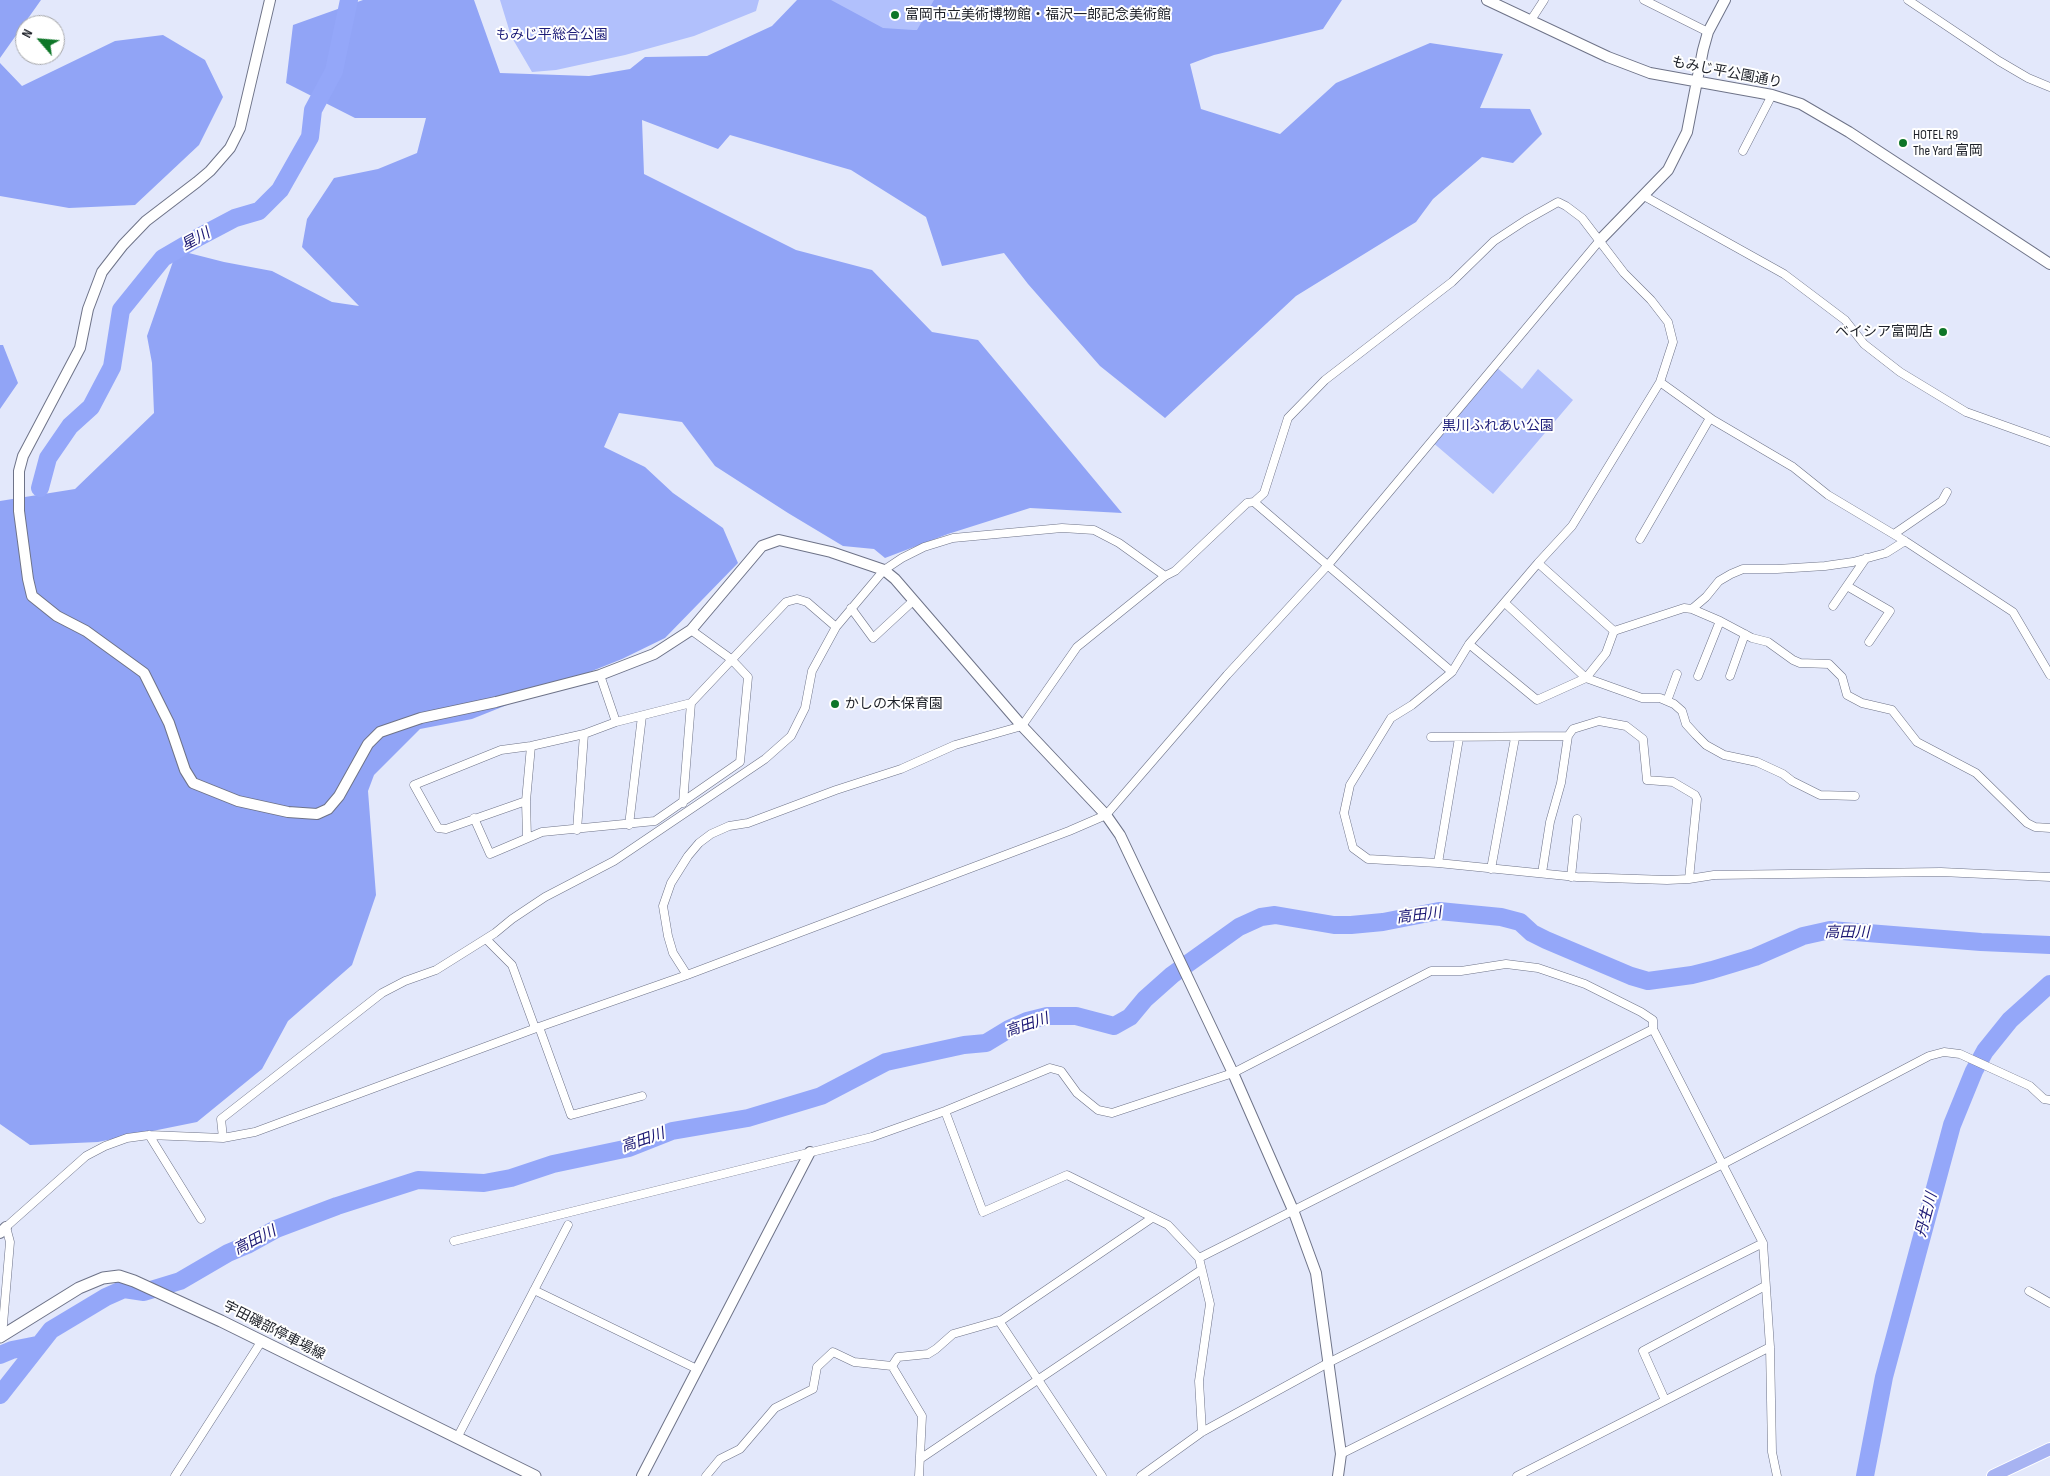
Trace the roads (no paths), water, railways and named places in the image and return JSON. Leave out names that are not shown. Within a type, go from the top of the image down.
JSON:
[{"type":"main road","name":"宇田磯部停車場線","points":[[1,1336],[79,1288],[102,1278],[119,1276],[221,1321],[535,1476]]},
{"type":"main road","points":[[1993,1476],[2050,1449]]},
{"type":"street","points":[[270,0],[240,128],[230,148],[198,182],[146,221],[122,245],[102,272],[88,309],[80,348],[24,456],[19,471],[19,511],[32,596],[57,616],[86,631],[144,673],[169,723],[185,770],[193,782],[238,801],[288,812],[316,814],[328,809],[339,796],[352,776],[368,744],[380,732],[421,718],[496,702],[600,675],[654,654],[691,630],[762,546],[779,540],[831,552],[884,570],[895,579],[1022,726],[1106,815],[1120,835],[1233,1073],[1293,1210],[1316,1273],[1341,1454],[1338,1476]]},
{"type":"street","name":"もみじ平公園通り","points":[[1487,0],[1608,57],[1650,73],[1772,95],[1800,104],[1823,116],[2050,264]]},
{"type":"street","points":[[1531,20],[1544,0]]},
{"type":"street","points":[[1644,0],[1708,32]]},
{"type":"street","points":[[1,1336],[10,1242],[3,1230],[86,1156],[105,1146],[127,1138],[149,1135],[222,1138],[255,1132],[537,1028],[687,976],[1106,815],[1227,675],[1328,565],[1613,225],[1668,170],[1688,132],[1696,81],[1708,32],[1725,0]]},
{"type":"street","points":[[1908,0],[1999,61],[2028,78],[2050,87]]},
{"type":"street","points":[[1743,151],[1772,95]]},
{"type":"street","points":[[1644,196],[1784,274],[1845,320],[1864,344],[1900,372],[1966,412],[2050,442]]},
{"type":"street","points":[[687,976],[674,953],[668,936],[663,906],[671,883],[688,856],[699,843],[729,826],[748,823],[836,790],[901,769],[955,744],[1022,726],[1077,648],[1165,576],[1176,571],[1247,503],[1254,502],[1264,493],[1288,418],[1325,380],[1452,282],[1494,242],[1558,202],[1582,218],[1624,273],[1651,300],[1668,322],[1673,342],[1660,382],[1572,526],[1469,644],[1452,672],[1412,705],[1392,718],[1350,785],[1344,813],[1353,848],[1368,859],[1438,863],[1571,877],[1689,879],[1714,875],[1941,872],[2050,877]]},
{"type":"street","points":[[1660,382],[1710,418],[1793,467],[1828,495],[1894,534],[2013,612],[2050,675]]},
{"type":"street","points":[[1640,539],[1710,418]]},
{"type":"street","points":[[1894,534],[1942,501],[1947,492]]},
{"type":"street","points":[[1254,502],[1452,672]]},
{"type":"street","points":[[222,1138],[221,1119],[382,993],[405,981],[436,970],[486,939],[544,897],[614,860],[765,759],[790,736],[805,708],[812,671],[836,627],[850,608],[884,570],[924,547],[953,538],[1062,528],[1094,530],[1119,543],[1165,576]]},
{"type":"street","points":[[1692,609],[1720,581],[1743,569],[1825,566],[1886,553],[1905,541]]},
{"type":"street","points":[[1833,606],[1866,558]]},
{"type":"street","points":[[1538,563],[1614,631]]},
{"type":"street","points":[[1847,586],[1890,611],[1869,642]]},
{"type":"street","points":[[526,801],[446,829],[438,828],[414,785],[501,750],[530,746],[584,734],[616,722],[691,703],[786,602],[797,599],[807,602],[836,627]]},
{"type":"street","points":[[850,608],[873,638],[913,601]]},
{"type":"street","points":[[1505,604],[1586,678],[1642,698],[1660,698],[1667,701],[1682,711],[1686,724],[1706,745],[1724,755],[1758,762],[1783,774],[1792,782],[1820,795],[1855,796]]},
{"type":"street","points":[[1614,631],[1684,608],[1692,609],[1745,634],[1768,642],[1800,663],[1829,664],[1842,677],[1848,696],[1862,703],[1892,710],[1917,742],[1976,773],[2027,823],[2035,827],[2050,828]]},
{"type":"street","points":[[1698,676],[1720,621]]},
{"type":"street","points":[[474,818],[490,854],[542,832],[655,821],[740,762],[748,677],[731,659],[691,630]]},
{"type":"street","points":[[1469,644],[1537,700],[1586,678],[1606,653],[1614,631]]},
{"type":"street","points":[[1730,676],[1745,634]]},
{"type":"street","points":[[1667,701],[1677,674]]},
{"type":"street","points":[[600,675],[616,722]]},
{"type":"street","points":[[683,803],[691,703]]},
{"type":"street","points":[[629,825],[642,716]]},
{"type":"street","points":[[1542,873],[1550,822],[1561,783],[1568,736],[1573,729],[1587,723],[1611,722],[1626,726],[1643,739],[1647,780],[1673,782],[1695,795],[1697,799],[1689,879]]},
{"type":"street","points":[[578,830],[584,734]]},
{"type":"street","points":[[1431,737],[1516,738],[1568,736]]},
{"type":"street","points":[[1438,863],[1460,738]]},
{"type":"street","points":[[1492,869],[1516,738]]},
{"type":"street","points":[[527,838],[526,801],[530,746]]},
{"type":"street","points":[[1571,877],[1577,819]]},
{"type":"street","points":[[486,939],[512,965],[571,1115],[642,1096]]},
{"type":"street","points":[[454,1241],[872,1137],[945,1111],[1050,1068],[1061,1071],[1077,1093],[1098,1110],[1112,1113],[1233,1073],[1431,971],[1461,971],[1506,964],[1538,968],[1586,984],[1641,1012],[1652,1020],[1653,1029],[1763,1243],[1770,1347],[1772,1452],[1778,1476]]},
{"type":"street","points":[[1199,1258],[1653,1029]]},
{"type":"street","points":[[1141,1476],[1202,1432],[1328,1363],[1723,1164],[1929,1056],[1944,1052],[1960,1054],[2003,1072],[2030,1086],[2044,1099],[2050,1100]]},
{"type":"street","points":[[945,1111],[983,1212],[1067,1175],[1168,1225],[1199,1258],[1210,1304],[1199,1381],[1202,1432]]},
{"type":"street","points":[[149,1135],[201,1219]]},
{"type":"street","points":[[642,1476],[810,1152]]},
{"type":"street","points":[[892,1366],[898,1358],[928,1354],[953,1334],[999,1322],[1152,1218]]},
{"type":"street","points":[[457,1438],[568,1225]]},
{"type":"street","points":[[1341,1454],[1763,1243]]},
{"type":"street","points":[[920,1459],[1201,1270]]},
{"type":"street","points":[[1665,1400],[1643,1352],[1765,1286]]},
{"type":"street","points":[[534,1290],[696,1369]]},
{"type":"street","points":[[2029,1291],[2050,1303]]},
{"type":"street","points":[[999,1322],[1102,1476]]},
{"type":"street","points":[[175,1476],[261,1342]]},
{"type":"street","points":[[1517,1476],[1770,1347]]},
{"type":"street","points":[[706,1476],[720,1459],[740,1449],[775,1408],[813,1389],[817,1367],[833,1352],[854,1362],[892,1366]]},
{"type":"street","points":[[892,1366],[922,1416],[919,1476]]},
{"type":"waterway","name":"星川","points":[[40,488],[48,458],[70,426],[91,407],[112,367],[121,310],[163,258],[235,218],[259,211],[280,190],[310,137],[313,110],[334,71],[349,0]]},
{"type":"waterway","name":"高田川","points":[[0,1395],[51,1330],[106,1297],[124,1289],[144,1292],[180,1281],[228,1253],[276,1229],[337,1206],[418,1180],[484,1183],[511,1178],[553,1164],[629,1148],[672,1131],[748,1118],[821,1096],[886,1062],[964,1045],[986,1043],[1027,1021],[1047,1016],[1076,1016],[1114,1026],[1130,1017],[1145,999],[1172,975],[1239,927],[1261,917],[1275,915],[1334,925],[1383,922],[1439,911],[1501,917],[1520,922],[1532,933],[1546,940],[1631,976],[1648,981],[1692,975],[1712,970],[1755,957],[1803,936],[1830,930],[1981,942],[2050,945]]},
{"type":"waterway","name":"丹生川","points":[[1865,1476],[1884,1377],[1952,1125],[1974,1071],[1985,1051],[2010,1020],[2050,984]]},
{"type":"waterway","points":[[0,1355],[12,1350],[37,1345]]},
{"type":"place","name":"富岡市立美術博物館・福沢一郎記念美術館","points":[[895,15]]},
{"type":"place","name":"HOTEL R9 The Yard 富岡","points":[[1903,143]]},
{"type":"place","name":"ベイシア富岡店","points":[[1943,332]]},
{"type":"place","name":"かしの木保育園","points":[[835,704]]},
{"type":"park label","name":"もみじ平総合公園","points":[[552,35]]},
{"type":"park label","name":"黒川ふれあい公園","points":[[1498,426]]}]
